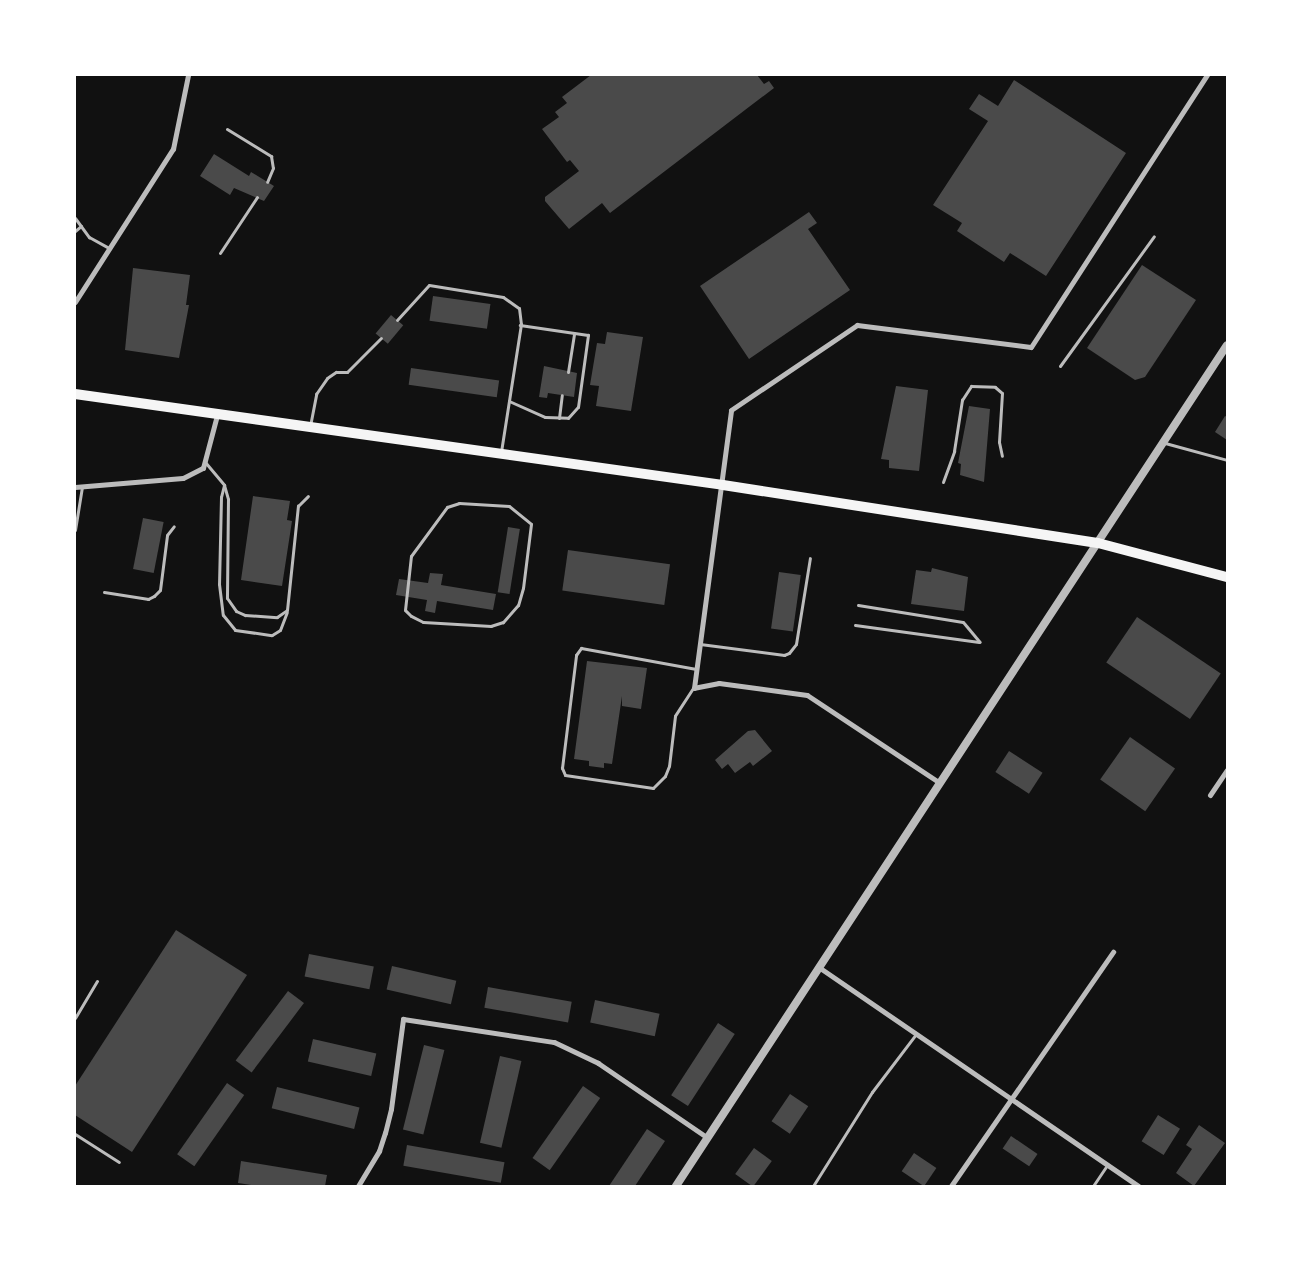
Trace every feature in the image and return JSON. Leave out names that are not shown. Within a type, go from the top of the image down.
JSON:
[{"type":"highway","points":[[75,394],[723,485],[1098,543],[1227,577]]},
{"type":"street","points":[[75,302],[173,149],[188,75]]},
{"type":"street","points":[[940,783],[807,694],[719,683],[694,688],[723,485],[731,410],[857,325],[1031,347],[1207,75]]},
{"type":"street","points":[[676,1186],[1227,345]]},
{"type":"street","points":[[75,487],[183,478],[203,468],[217,415]]},
{"type":"street","points":[[1210,795],[1227,770]]},
{"type":"street","points":[[951,1186],[1009,1098],[1113,952]]},
{"type":"street","points":[[820,968],[1138,1186]]},
{"type":"street","points":[[358,1186],[379,1151],[387,1125],[403,1019],[554,1042],[598,1063],[708,1138]]},
{"type":"lane","points":[[227,129],[271,156],[273,168],[267,182]]},
{"type":"lane","points":[[220,253],[257,197]]},
{"type":"lane","points":[[75,218],[89,237],[109,249]]},
{"type":"lane","points":[[75,231],[81,226]]},
{"type":"lane","points":[[1060,366],[1154,236]]},
{"type":"lane","points":[[397,320],[429,285],[502,297],[519,308],[520,325],[501,454]]},
{"type":"lane","points":[[509,402],[545,417],[568,418],[578,407],[588,335],[520,325]]},
{"type":"lane","points":[[568,372],[574,333]]},
{"type":"lane","points":[[310,428],[316,394],[323,383],[336,372],[347,372],[381,338]]},
{"type":"lane","points":[[943,482],[954,452],[964,393],[971,386],[995,387],[1002,393],[999,442],[1002,456]]},
{"type":"lane","points":[[559,418],[562,395]]},
{"type":"lane","points":[[1163,442],[1227,460]]},
{"type":"lane","points":[[205,461],[224,485],[228,499],[229,556],[226,598],[236,610],[245,615],[277,617],[288,610]]},
{"type":"lane","points":[[224,485],[221,497],[219,584],[223,615],[235,630],[272,635],[280,630],[288,610],[298,506],[308,496]]},
{"type":"lane","points":[[75,530],[82,486]]},
{"type":"lane","points":[[458,503],[488,503],[508,506],[531,524],[523,588],[518,604],[503,622],[491,626],[424,622],[411,616],[406,610],[405,596],[411,556],[420,541],[447,507],[458,503]]},
{"type":"lane","points":[[104,592],[148,598],[154,596],[160,590],[167,535],[174,526]]},
{"type":"lane","points":[[700,644],[784,655],[788,653],[796,644],[810,558]]},
{"type":"lane","points":[[855,625],[980,642],[963,622],[858,605]]},
{"type":"lane","points":[[694,688],[675,716],[669,766],[659,784],[653,788],[565,776],[562,768],[576,655],[581,648],[696,669]]},
{"type":"lane","points":[[75,1018],[97,980]]},
{"type":"lane","points":[[813,1186],[872,1092],[916,1034]]},
{"type":"lane","points":[[75,1134],[119,1162]]},
{"type":"lane","points":[[1093,1186],[1107,1165]]},
{"type":"building","points":[[591,75],[757,75],[764,84],[769,81],[774,88],[610,213],[602,203],[569,229],[545,201],[545,197],[579,171],[570,160],[567,162],[542,129],[559,117],[555,112],[567,103],[562,97]]},
{"type":"building","points":[[1014,80],[1126,153],[1046,276],[1010,253],[1004,262],[957,231],[962,223],[933,205],[988,121],[969,109],[979,94],[998,106]]},
{"type":"building","points":[[214,154],[249,176],[251,172],[274,186],[264,201],[234,188],[230,195],[200,176]]},
{"type":"building","points":[[809,212],[817,223],[808,229],[850,290],[749,359],[700,286]]},
{"type":"building","points":[[1142,265],[1196,300],[1145,377],[1135,380],[1087,348]]},
{"type":"building","points":[[133,268],[190,275],[186,305],[189,305],[179,358],[125,350]]},
{"type":"building","points":[[433,296],[490,304],[487,329],[430,321]]},
{"type":"building","points":[[391,315],[403,325],[388,344],[376,333]]},
{"type":"building","points":[[607,332],[643,337],[631,411],[596,406],[599,386],[590,385],[597,343],[605,344]]},
{"type":"building","points":[[544,366],[577,373],[574,397],[548,393],[547,398],[539,397]]},
{"type":"building","points":[[411,368],[499,380],[497,397],[409,385]]},
{"type":"building","points":[[896,386],[928,390],[919,471],[889,468],[889,460],[881,459]]},
{"type":"building","points":[[969,406],[990,409],[984,482],[960,475],[961,464],[958,463]]},
{"type":"building","points":[[1225,416],[1227,417],[1227,440],[1215,432]]},
{"type":"building","points":[[253,496],[290,501],[287,520],[292,521],[282,586],[241,580]]},
{"type":"building","points":[[143,518],[164,522],[154,573],[133,569]]},
{"type":"building","points":[[508,527],[520,529],[510,594],[498,592]]},
{"type":"building","points":[[568,550],[670,564],[664,605],[562,591]]},
{"type":"building","points":[[932,568],[968,577],[964,611],[911,604],[916,570],[931,572]]},
{"type":"building","points":[[779,572],[801,575],[793,632],[771,628]]},
{"type":"building","points":[[430,573],[443,574],[441,585],[496,594],[493,610],[437,601],[435,613],[425,611],[427,600],[396,595],[399,579],[428,583]]},
{"type":"building","points":[[1137,617],[1221,673],[1190,719],[1106,663]]},
{"type":"building","points":[[587,661],[647,668],[641,709],[622,706],[622,696],[612,764],[604,763],[604,768],[589,766],[589,761],[574,759]]},
{"type":"building","points":[[755,730],[772,751],[753,766],[750,762],[735,773],[728,764],[722,769],[715,760],[748,731]]},
{"type":"building","points":[[1130,737],[1175,769],[1145,811],[1100,780]]},
{"type":"building","points":[[1009,751],[1043,773],[1029,794],[995,772]]},
{"type":"building","points":[[176,930],[247,975],[132,1152],[75,1115],[75,1086]]},
{"type":"building","points":[[309,954],[374,967],[369,989],[305,977]]},
{"type":"building","points":[[392,966],[456,981],[451,1004],[387,989]]},
{"type":"building","points":[[488,987],[572,1002],[568,1022],[484,1008]]},
{"type":"building","points":[[288,991],[304,1003],[252,1073],[236,1060]]},
{"type":"building","points":[[595,1000],[660,1014],[655,1036],[590,1022]]},
{"type":"building","points":[[718,1023],[735,1034],[688,1106],[671,1095]]},
{"type":"building","points":[[313,1039],[376,1054],[371,1076],[308,1061]]},
{"type":"building","points":[[424,1045],[444,1050],[423,1134],[403,1129]]},
{"type":"building","points":[[500,1056],[521,1061],[501,1148],[480,1143]]},
{"type":"building","points":[[227,1083],[244,1095],[194,1166],[177,1154]]},
{"type":"building","points":[[583,1086],[600,1098],[550,1170],[533,1158]]},
{"type":"building","points":[[277,1087],[359,1108],[354,1129],[272,1108]]},
{"type":"building","points":[[790,1094],[808,1106],[790,1134],[772,1121]]},
{"type":"building","points":[[1158,1115],[1180,1129],[1164,1155],[1142,1141]]},
{"type":"building","points":[[1199,1125],[1225,1143],[1194,1186],[1176,1173],[1192,1149],[1186,1145]]},
{"type":"building","points":[[647,1129],[665,1141],[635,1186],[609,1186]]},
{"type":"building","points":[[1011,1136],[1038,1154],[1029,1166],[1003,1148]]},
{"type":"building","points":[[407,1145],[504,1162],[501,1183],[403,1166]]},
{"type":"building","points":[[754,1148],[772,1161],[754,1186],[735,1174]]},
{"type":"building","points":[[914,1153],[936,1168],[924,1186],[902,1171]]},
{"type":"building","points":[[241,1161],[327,1175],[325,1186],[257,1186],[238,1183]]}]
